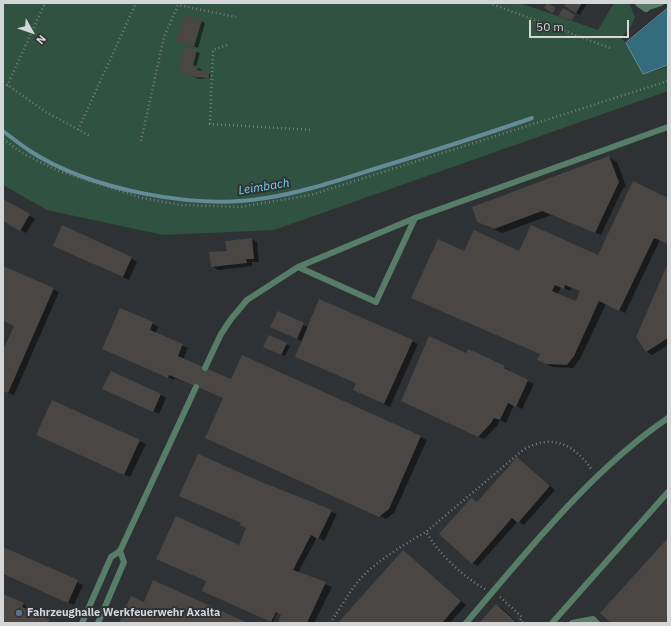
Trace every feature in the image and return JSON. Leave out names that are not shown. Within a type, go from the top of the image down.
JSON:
[{"type":"lane","points":[[643,6],[661,3]]},
{"type":"lane","points":[[205,368],[221,334],[247,300],[298,267],[415,218],[668,127]]},
{"type":"lane","points":[[298,267],[376,302],[415,218]]},
{"type":"lane","points":[[82,623],[111,557],[120,551],[196,387]]},
{"type":"lane","points":[[466,623],[542,535],[597,477],[651,430],[668,418]]},
{"type":"lane","points":[[552,623],[668,492]]},
{"type":"lane","points":[[98,623],[124,562],[120,551]]},
{"type":"lane","points":[[572,623],[593,619],[597,623]]},
{"type":"path","points":[[7,86],[45,3]]},
{"type":"path","points":[[78,130],[136,3]]},
{"type":"path","points":[[489,3],[610,48]]},
{"type":"path","points":[[142,141],[164,37],[178,4],[236,17]]},
{"type":"path","points":[[227,45],[213,50],[210,124],[313,130]]},
{"type":"path","points":[[3,139],[22,153],[56,170],[142,198],[181,205],[240,207],[311,195],[668,81]]},
{"type":"path","points":[[3,82],[46,112],[90,136]]},
{"type":"path","points":[[330,623],[360,580],[372,567],[426,532],[523,450],[532,445],[555,442],[574,450],[587,463],[597,477]]},
{"type":"path","points":[[426,532],[433,543],[463,574],[472,582],[499,596],[522,617],[520,620],[523,623]]},
{"type":"green space","points":[[3,3],[520,3],[598,30],[614,3],[629,3],[635,17],[631,26],[621,38],[626,43],[643,74],[668,67],[668,91],[274,230],[163,235],[47,210],[3,185]]},
{"type":"water","points":[[668,8],[668,65],[643,74],[626,43]]},
{"type":"building","points":[[547,3],[556,8],[552,13],[544,8]]},
{"type":"building","points":[[566,3],[582,3],[576,13],[564,6]]},
{"type":"building","points":[[563,8],[575,15],[572,20],[558,16]]},
{"type":"building","points":[[185,15],[202,20],[194,47],[175,41],[177,34],[179,34]]},
{"type":"building","points":[[185,47],[197,50],[193,65],[198,67],[197,70],[209,72],[209,78],[195,77],[178,72]]},
{"type":"building","points":[[609,156],[619,182],[595,233],[542,211],[494,229],[477,222],[472,207]]},
{"type":"building","points":[[633,181],[668,198],[668,244],[654,238],[619,311],[599,301],[574,356],[567,365],[546,364],[537,360],[540,354],[411,298],[438,239],[464,251],[474,230],[519,251],[531,225],[598,255]],"holes":[[[555,285],[564,289],[565,285],[580,291],[576,301],[552,291]]]},
{"type":"building","points":[[3,199],[30,214],[20,231],[3,221]]},
{"type":"building","points":[[62,225],[132,257],[123,277],[53,246]]},
{"type":"building","points":[[252,238],[254,259],[246,259],[247,263],[211,267],[209,252],[227,251],[225,241]]},
{"type":"building","points":[[668,263],[668,338],[646,352],[636,337]]},
{"type":"building","points":[[3,266],[54,288],[8,393],[3,391],[3,350],[14,326],[3,321]]},
{"type":"building","points":[[319,299],[413,340],[384,404],[353,390],[356,383],[295,357]]},
{"type":"building","points":[[120,308],[153,322],[150,330],[183,344],[178,356],[205,368],[231,379],[242,355],[421,436],[389,509],[379,517],[205,438],[223,398],[169,375],[168,378],[102,349]]},
{"type":"building","points":[[278,311],[304,323],[297,339],[270,327]]},
{"type":"building","points":[[269,335],[287,343],[281,355],[263,347]]},
{"type":"building","points":[[429,336],[466,353],[468,349],[477,353],[505,366],[504,368],[528,380],[516,407],[508,403],[500,420],[494,418],[478,437],[401,401]]},
{"type":"building","points":[[111,371],[161,394],[153,412],[102,389]]},
{"type":"building","points":[[52,400],[140,440],[124,475],[36,435]]},
{"type":"building","points":[[198,454],[259,481],[332,510],[318,539],[311,535],[293,570],[326,582],[307,623],[278,623],[281,615],[276,612],[271,622],[202,591],[206,581],[156,559],[176,516],[239,545],[246,528],[240,525],[241,523],[179,496]]},
{"type":"building","points":[[517,457],[550,486],[518,523],[512,518],[472,564],[439,534],[471,498],[477,502]]},
{"type":"building","points":[[668,538],[668,623],[611,623],[600,613]]},
{"type":"building","points":[[3,547],[78,580],[68,603],[3,574]]},
{"type":"building","points":[[403,550],[461,601],[442,623],[338,623]]},
{"type":"building","points":[[153,580],[248,623],[119,623],[131,596],[144,602]]},
{"type":"building","name":"Fahrzeughalle Werkfeuerwehr Axalta","points":[[3,594],[24,603],[22,607],[50,620],[48,623],[3,623]]},
{"type":"building","points":[[496,604],[517,623],[479,623]]},
{"type":"waterway","name":"Leimbach","points":[[3,131],[30,151],[54,165],[113,186],[144,194],[176,199],[238,201],[283,195],[316,187],[532,118]]},
{"type":"place","name":"Fahrzeughalle Werkfeuerwehr Axalta","points":[[19,613]]}]
